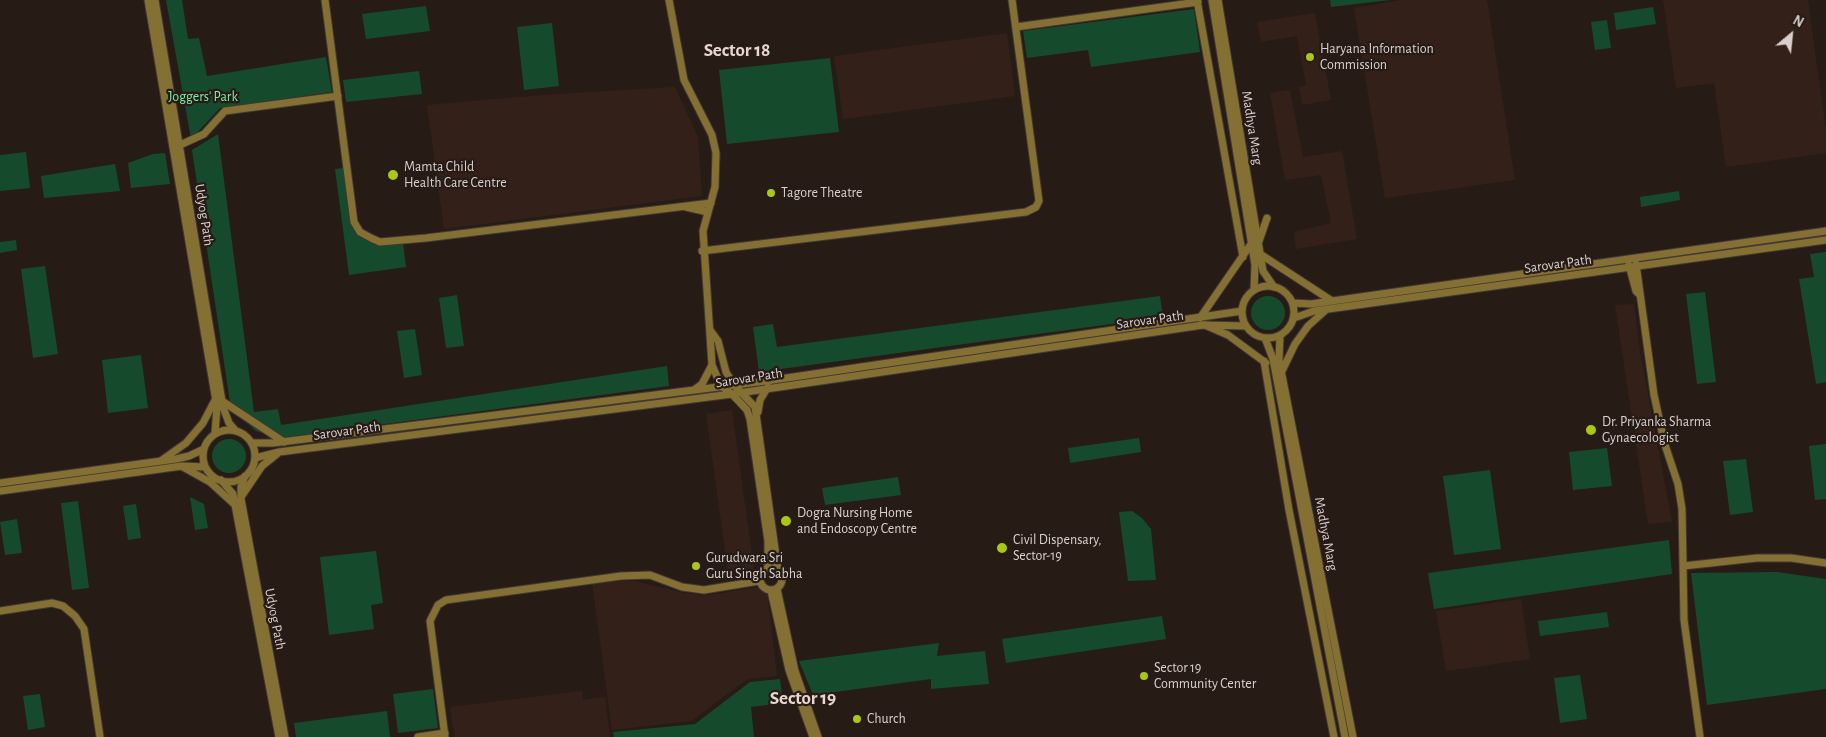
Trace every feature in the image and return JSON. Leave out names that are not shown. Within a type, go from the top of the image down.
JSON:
[{"type":"main road","name":"Udyog Path","points":[[148,0],[219,400],[229,423],[235,430]]},
{"type":"main road","name":"Udyog Path","points":[[155,0],[180,145],[219,400],[215,433]]},
{"type":"main road","points":[[325,0],[354,222],[360,232],[380,242],[678,205],[711,203]]},
{"type":"main road","points":[[668,0],[684,80],[712,134],[716,153],[715,187],[703,230],[702,252],[712,365],[721,386],[748,410],[757,442],[771,540],[782,581],[774,590]]},
{"type":"main road","points":[[702,252],[1026,212],[1036,207],[1038,200],[1012,0]]},
{"type":"main road","name":"Madhya Marg","points":[[1212,0],[1244,200],[1264,271],[1274,287]]},
{"type":"main road","name":"Madhya Marg","points":[[1218,0],[1255,243],[1254,290]]},
{"type":"main road","points":[[1016,27],[1198,1],[1243,257]]},
{"type":"main road","points":[[180,145],[204,134],[225,111],[338,96]]},
{"type":"main road","points":[[1232,201],[1244,200]]},
{"type":"main road","points":[[678,205],[708,212]]},
{"type":"main road","points":[[1267,218],[1255,243],[1243,257],[1202,321],[1228,335],[1278,371],[1308,326],[1328,309]]},
{"type":"main road","name":"Sarovar Path","points":[[1294,318],[1328,309],[1632,263],[1826,231]]},
{"type":"main road","name":"Sarovar Path","points":[[1293,303],[1311,304],[1826,240]]},
{"type":"main road","points":[[1260,254],[1332,301]]},
{"type":"main road","points":[[1632,263],[1641,291],[1654,395],[1665,445],[1672,460],[1681,504],[1684,620],[1700,737]]},
{"type":"main road","points":[[1274,287],[1286,294],[1293,303],[1294,318],[1288,329],[1280,336],[1265,338],[1254,334],[1246,326],[1242,310],[1244,302],[1254,290],[1274,287]]},
{"type":"main road","name":"Sarovar Path","points":[[256,458],[279,452],[732,394],[1202,321],[1242,310]]},
{"type":"main road","name":"Sarovar Path","points":[[252,443],[284,442],[734,385],[1202,321],[1246,326]]},
{"type":"main road","points":[[709,328],[718,341],[726,372],[734,385],[755,407],[758,418]]},
{"type":"main road","name":"Madhya Marg","points":[[1280,336],[1278,371],[1345,737]]},
{"type":"main road","name":"Madhya Marg","points":[[1265,338],[1278,371],[1353,737]]},
{"type":"main road","points":[[1264,361],[1289,510],[1334,737]]},
{"type":"main road","points":[[694,390],[702,384],[712,365]]},
{"type":"main road","points":[[757,442],[760,400],[768,387]]},
{"type":"main road","points":[[159,461],[186,443],[219,400],[284,442]]},
{"type":"main road","points":[[0,483],[189,456],[204,448],[215,433],[225,430],[235,430],[244,434],[252,443],[256,458],[252,468],[245,476],[234,482],[221,480],[212,475],[205,467],[204,448]]},
{"type":"main road","points":[[241,499],[262,466],[279,452]]},
{"type":"main road","points":[[0,491],[182,466],[205,467]]},
{"type":"main road","points":[[182,466],[210,482],[235,504]]},
{"type":"main road","name":"Udyog Path","points":[[245,476],[241,487],[241,499],[285,737]]},
{"type":"main road","name":"Udyog Path","points":[[221,480],[233,494],[279,737]]},
{"type":"main road","points":[[768,568],[771,540]]},
{"type":"main road","points":[[1683,566],[1762,558],[1791,558],[1826,563]]},
{"type":"main road","points":[[774,590],[763,588],[759,581],[761,572],[768,568],[778,570]]},
{"type":"main road","points":[[418,737],[445,735],[430,621],[438,605],[446,600],[621,576],[650,575],[682,587],[704,590],[759,581]]},
{"type":"main road","points":[[774,590],[789,670],[812,737]]},
{"type":"main road","points":[[774,590],[795,670],[818,737]]},
{"type":"main road","points":[[0,611],[52,603],[64,606],[75,616],[84,629],[100,737]]},
{"type":"shaded area","points":[[1401,0],[1487,0],[1515,180],[1385,198],[1354,8]]},
{"type":"shaded area","points":[[1663,0],[1808,0],[1826,131],[1826,153],[1726,167],[1714,83],[1676,88]]},
{"type":"shaded area","points":[[1315,13],[1331,100],[1302,105],[1299,87],[1306,85],[1297,36],[1261,42],[1257,22]]},
{"type":"shaded area","points":[[1007,33],[1015,96],[843,119],[834,56]]},
{"type":"shaded area","points":[[675,87],[698,137],[702,196],[444,229],[427,105],[541,95]]},
{"type":"shaded area","points":[[1290,91],[1303,157],[1342,151],[1357,239],[1296,249],[1294,232],[1331,223],[1321,175],[1285,180],[1270,93]]},
{"type":"shaded area","points":[[1634,304],[1640,352],[1672,522],[1648,524],[1615,305]]},
{"type":"shaded area","points":[[732,410],[754,569],[728,572],[706,414]]},
{"type":"shaded area","points":[[634,581],[684,593],[710,595],[758,587],[767,592],[777,676],[748,679],[691,721],[612,730],[592,582]]},
{"type":"shaded area","points":[[1521,599],[1530,659],[1446,671],[1436,611]]},
{"type":"shaded area","points":[[582,691],[583,700],[605,697],[610,737],[454,737],[450,707]]},
{"type":"green space","name":"Joggers' Park","points":[[166,0],[182,0],[188,39],[199,38],[207,76],[326,57],[332,92],[220,108],[191,139]]},
{"type":"green space","points":[[1330,0],[1390,0],[1331,7]]},
{"type":"green space","points":[[426,6],[430,31],[366,39],[362,14]]},
{"type":"green space","points":[[1653,7],[1656,24],[1616,30],[1614,13]]},
{"type":"green space","points":[[1194,9],[1200,52],[1091,67],[1088,50],[1027,58],[1023,31]]},
{"type":"green space","points":[[1607,20],[1611,48],[1595,50],[1591,22]]},
{"type":"green space","points":[[552,23],[559,86],[524,90],[517,27]]},
{"type":"green space","points":[[830,58],[839,132],[727,144],[719,70]]},
{"type":"green space","points":[[419,71],[422,94],[346,102],[343,80]]},
{"type":"green space","points":[[218,134],[254,412],[278,409],[281,425],[667,366],[669,386],[280,438],[256,431],[231,409],[192,150]]},
{"type":"green space","points":[[26,152],[30,188],[0,191],[0,155]]},
{"type":"green space","points":[[165,153],[170,184],[131,188],[128,163],[153,154]]},
{"type":"green space","points":[[115,164],[120,191],[44,198],[41,176]]},
{"type":"green space","points":[[344,168],[359,234],[368,241],[380,246],[403,243],[406,267],[349,275],[335,169]]},
{"type":"green space","points":[[1679,191],[1680,200],[1641,207],[1640,197]]},
{"type":"green space","points":[[16,240],[17,250],[0,253],[0,242]]},
{"type":"green space","points":[[1826,252],[1826,382],[1816,384],[1799,279],[1814,277],[1810,254]]},
{"type":"green space","points":[[45,266],[58,354],[33,358],[21,269]]},
{"type":"green space","points":[[1705,292],[1716,382],[1697,384],[1686,294]]},
{"type":"green space","points":[[457,295],[464,346],[446,348],[439,298]]},
{"type":"green space","points":[[1160,296],[1163,317],[759,372],[753,327],[773,324],[777,347]]},
{"type":"green space","points":[[1268,296],[1275,297],[1280,301],[1284,306],[1284,320],[1280,325],[1275,329],[1268,330],[1261,329],[1256,325],[1252,320],[1251,313],[1252,306],[1256,301],[1261,297]]},
{"type":"green space","points":[[415,329],[422,375],[404,378],[397,331]]},
{"type":"green space","points":[[141,355],[148,408],[108,413],[102,360]]},
{"type":"green space","points":[[1139,438],[1141,452],[1070,463],[1068,448]]},
{"type":"green space","points":[[229,439],[236,440],[241,444],[245,449],[245,463],[241,468],[236,472],[229,473],[222,472],[217,468],[213,463],[212,456],[213,449],[217,444],[222,440]]},
{"type":"green space","points":[[1826,444],[1826,499],[1815,500],[1809,446]]},
{"type":"green space","points":[[1607,448],[1612,486],[1573,490],[1569,452]]},
{"type":"green space","points":[[1746,459],[1753,512],[1730,515],[1723,461]]},
{"type":"green space","points":[[1490,470],[1501,549],[1454,555],[1443,476]]},
{"type":"green space","points":[[898,477],[901,495],[825,505],[822,488]]},
{"type":"green space","points":[[190,497],[204,504],[208,528],[195,530]]},
{"type":"green space","points":[[78,501],[89,588],[72,590],[61,503]]},
{"type":"green space","points":[[136,504],[141,538],[128,540],[123,506]]},
{"type":"green space","points":[[1132,511],[1142,518],[1151,529],[1156,580],[1128,581],[1119,512]]},
{"type":"green space","points":[[17,519],[22,553],[5,555],[0,522]]},
{"type":"green space","points":[[1669,540],[1672,574],[1434,609],[1428,573]]},
{"type":"green space","points":[[376,551],[383,603],[371,605],[374,629],[329,635],[320,557]]},
{"type":"green space","points":[[1777,572],[1826,579],[1826,689],[1707,705],[1691,573]]},
{"type":"green space","points":[[1607,612],[1609,627],[1540,636],[1538,621]]},
{"type":"green space","points":[[1162,616],[1166,639],[1006,663],[1002,639]]},
{"type":"green space","points":[[939,643],[937,656],[985,651],[989,684],[931,689],[931,679],[813,695],[799,661]]},
{"type":"green space","points":[[1580,675],[1587,719],[1560,723],[1554,678]]},
{"type":"green space","points":[[780,679],[783,703],[751,707],[754,737],[614,737],[613,732],[695,724],[750,682]]},
{"type":"green space","points":[[433,689],[438,728],[398,733],[393,694]]},
{"type":"green space","points":[[40,694],[45,727],[28,730],[23,696]]},
{"type":"green space","points":[[387,711],[390,737],[296,737],[294,723]]},
{"type":"place","name":"Haryana Information Commission","points":[[1310,57]]},
{"type":"place","name":"Mamta Child Health Care Centre","points":[[393,175]]},
{"type":"place","name":"Tagore Theatre","points":[[771,193]]},
{"type":"place","name":"Dr. Priyanka Sharma Gynaecologist","points":[[1591,430]]},
{"type":"place","name":"Dogra Nursing Home and Endoscopy Centre","points":[[786,521]]},
{"type":"place","name":"Civil Dispensary, Sector-19","points":[[1002,548]]},
{"type":"place","name":"Gurudwara Sri Guru Singh Sabha","points":[[696,566]]},
{"type":"place","name":"Sector 19 Community Center","points":[[1144,676]]},
{"type":"place","name":"Church","points":[[857,719]]},
{"type":"district","name":"Sector 18","points":[[737,50]]},
{"type":"district","name":"Sector 19","points":[[803,698]]}]
